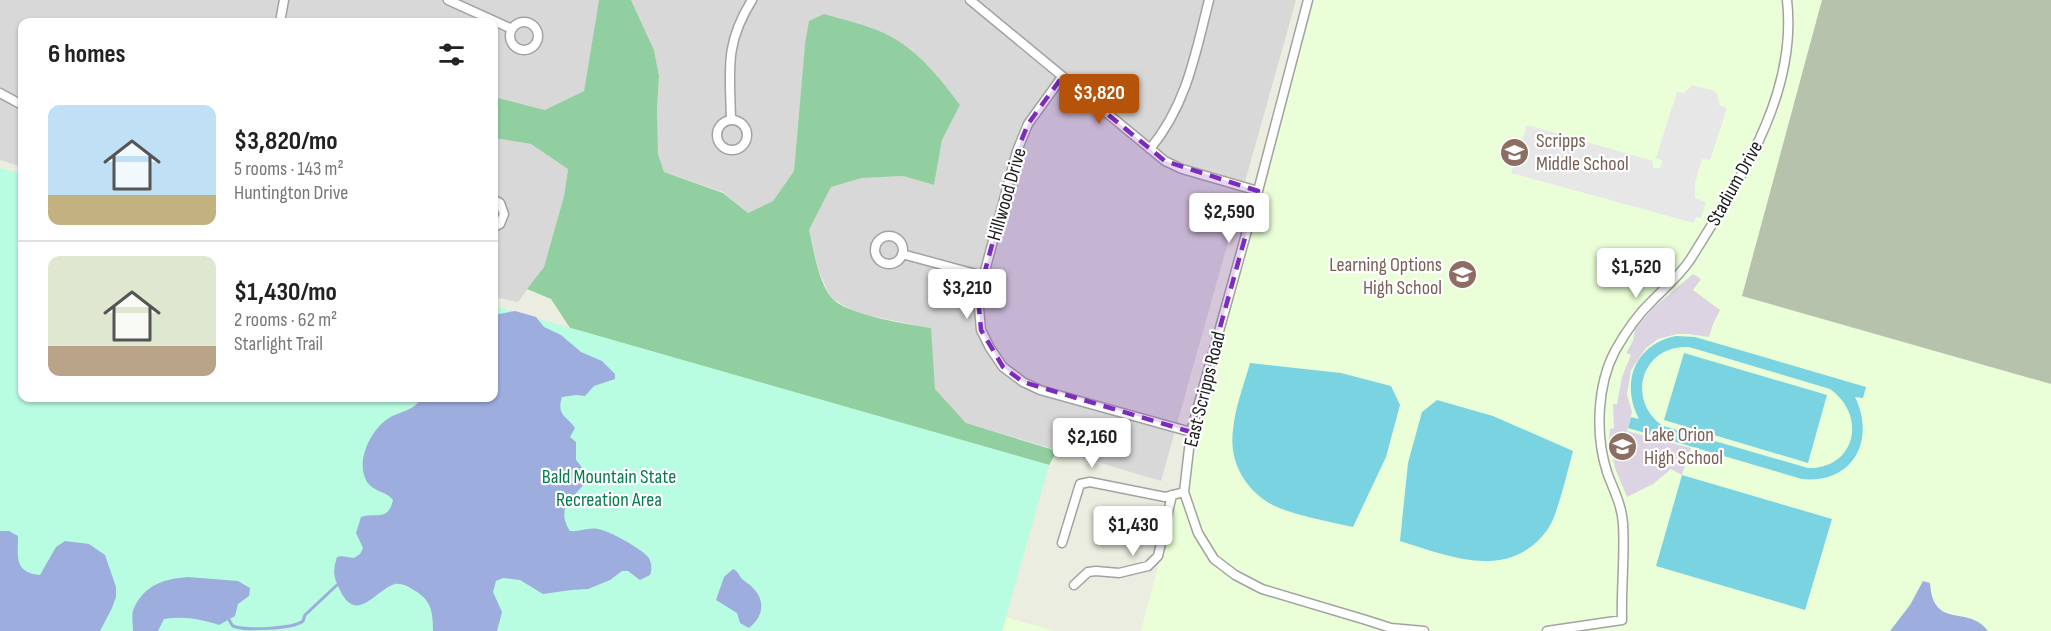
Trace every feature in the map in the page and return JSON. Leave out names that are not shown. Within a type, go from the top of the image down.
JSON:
[{"type":"street","points":[[281,18],[284,0]]},
{"type":"street","points":[[448,0],[488,18]]},
{"type":"street","points":[[731,120],[732,45],[736,31],[752,0]]},
{"type":"street","points":[[970,0],[1165,161],[1182,169],[1258,190]]},
{"type":"street","points":[[1150,149],[1168,125],[1182,97],[1209,0]]},
{"type":"street","name":"East Scripps Road","points":[[1308,0],[1191,432],[1184,492],[1198,533],[1214,558],[1235,575],[1262,589],[1374,623],[1391,628],[1424,631]]},
{"type":"street","name":"Stadium Drive","points":[[1547,631],[1622,620],[1623,522],[1604,456],[1599,418],[1606,374],[1614,354],[1634,321],[1672,284],[1690,260],[1755,148],[1773,106],[1785,61],[1789,21],[1787,0]]},
{"type":"street","points":[[498,23],[512,29]]},
{"type":"street","name":"Hillwood Drive","points":[[1062,77],[1028,124],[1017,151],[978,297],[981,330],[1003,367],[1023,382],[1040,390],[1191,432]]},
{"type":"street","points":[[0,93],[18,103]]},
{"type":"street","points":[[498,202],[504,214],[498,225]]},
{"type":"street","points":[[902,254],[983,276]]},
{"type":"street","points":[[1062,543],[1080,484],[1090,482],[1165,497],[1184,492]]},
{"type":"street","points":[[1074,585],[1088,572],[1119,573],[1148,566],[1158,556],[1172,495]]},
{"type":"highlighted area","points":[[1062,77],[1165,161],[1258,191],[1191,432],[1023,382],[1003,367],[981,330],[978,297],[1017,151],[1028,124]]},
{"type":"shaded area","points":[[0,0],[599,0],[584,91],[546,110],[498,98],[498,18],[18,18],[18,166],[0,160]]},
{"type":"shaded area","points":[[599,0],[631,0],[654,50],[659,76],[658,154],[664,172],[723,193],[748,213],[773,201],[794,171],[809,21],[824,14],[856,23],[898,40],[918,56],[960,105],[942,140],[934,185],[903,176],[862,178],[831,187],[809,230],[819,272],[830,296],[837,303],[877,318],[931,328],[935,389],[966,423],[1057,451],[1049,465],[570,328],[551,299],[527,289],[544,267],[564,196],[568,169],[531,144],[498,139],[498,98],[545,110],[584,91]]},
{"type":"shaded area","points":[[631,0],[1296,0],[1161,481],[966,423],[935,389],[930,328],[857,313],[831,298],[818,269],[809,230],[831,187],[862,178],[903,176],[934,185],[942,140],[960,105],[805,44],[794,171],[773,201],[748,213],[723,192],[664,172],[658,154],[659,76],[654,50]]},
{"type":"shaded area","points":[[1314,0],[1822,0],[1742,296],[2051,384],[2051,631],[1141,631],[1175,502],[1189,465]]},
{"type":"shaded area","points":[[1822,0],[2051,0],[2051,384],[1742,296]]},
{"type":"shaded area","points":[[1692,85],[1715,91],[1719,105],[1727,108],[1710,160],[1702,159],[1695,183],[1695,198],[1706,202],[1701,218],[1696,217],[1694,223],[1511,173],[1527,125],[1653,161],[1653,168],[1660,168],[1663,161],[1656,158],[1677,92],[1684,93]]},
{"type":"shaded area","points":[[498,139],[531,144],[568,168],[564,196],[544,267],[518,302],[498,298]]},
{"type":"shaded area","points":[[1693,274],[1701,279],[1693,290],[1720,310],[1709,337],[1677,334],[1658,339],[1646,348],[1631,370],[1627,394],[1632,412],[1627,431],[1691,448],[1682,475],[1671,469],[1653,484],[1627,497],[1615,468],[1609,440],[1610,429],[1614,428],[1613,404],[1617,404],[1622,377],[1631,355],[1626,353],[1633,341],[1635,329],[1653,308]]},
{"type":"shaded area","points":[[515,311],[536,317],[544,327],[561,335],[581,352],[602,361],[615,374],[615,379],[594,386],[585,396],[562,397],[561,412],[575,428],[570,437],[576,442],[576,460],[585,472],[586,479],[568,504],[565,520],[570,531],[598,529],[632,545],[649,559],[650,575],[640,580],[628,571],[622,571],[610,580],[588,589],[543,594],[520,580],[503,578],[496,581],[493,592],[502,612],[497,631],[433,631],[430,606],[427,601],[418,593],[399,584],[388,587],[366,602],[352,605],[346,599],[336,580],[334,569],[337,557],[354,558],[360,554],[363,548],[356,533],[361,517],[385,514],[393,500],[367,482],[363,466],[370,440],[386,420],[410,409],[419,402],[498,402],[498,314]]},
{"type":"shaded area","points":[[1676,336],[1695,337],[1866,387],[1863,398],[1855,397],[1861,413],[1863,429],[1856,456],[1847,467],[1835,474],[1820,479],[1802,479],[1628,428],[1631,417],[1639,419],[1631,392],[1635,367],[1650,347]],"holes":[[[1689,347],[1830,389],[1842,400],[1849,413],[1852,426],[1851,439],[1846,451],[1837,460],[1824,466],[1808,468],[1663,426],[1651,415],[1644,402],[1642,389],[1644,376],[1650,364],[1660,354],[1673,348]]]},
{"type":"shaded area","points":[[1684,353],[1827,395],[1808,463],[1664,420]]},
{"type":"shaded area","points":[[1250,363],[1341,373],[1391,386],[1400,405],[1386,457],[1353,527],[1277,507],[1260,496],[1245,481],[1236,462],[1232,441],[1236,413]]},
{"type":"shaded area","points":[[1437,400],[1493,416],[1573,451],[1550,525],[1532,546],[1517,555],[1501,560],[1467,560],[1400,541],[1408,463],[1422,412]]},
{"type":"shaded area","points":[[1682,475],[1832,519],[1805,610],[1656,566]]},
{"type":"shaded area","points":[[0,531],[9,531],[18,536],[19,563],[26,571],[40,575],[56,547],[65,541],[89,544],[105,555],[116,587],[116,597],[100,631],[0,631]]},
{"type":"shaded area","points":[[733,569],[760,598],[760,614],[749,628],[740,623],[737,613],[716,600],[724,577]]},
{"type":"shaded area","points":[[188,577],[238,581],[250,588],[249,596],[238,604],[235,616],[219,625],[192,619],[171,618],[164,619],[158,631],[133,631],[133,610],[144,593],[164,581]]},
{"type":"shaded area","points":[[1923,581],[1930,583],[1933,598],[1938,607],[1945,612],[1980,623],[1988,631],[1890,631],[1910,605]]},
{"type":"shaded area","points":[[1006,617],[1055,631],[1002,631]]},
{"type":"green space","name":"Bald Mountain State Recreation Area","points":[[0,168],[18,173],[18,402],[498,402],[498,307],[1049,465],[1002,631],[0,631]]},
{"type":"waterway","points":[[228,618],[233,626],[239,628],[269,628],[298,624],[337,585]]},
{"type":"place","name":"Scripps Middle School","points":[[1515,152]]},
{"type":"place","name":"Learning Options High School","points":[[1463,275]]},
{"type":"place","name":"Lake Orion High School","points":[[1623,446]]}]
